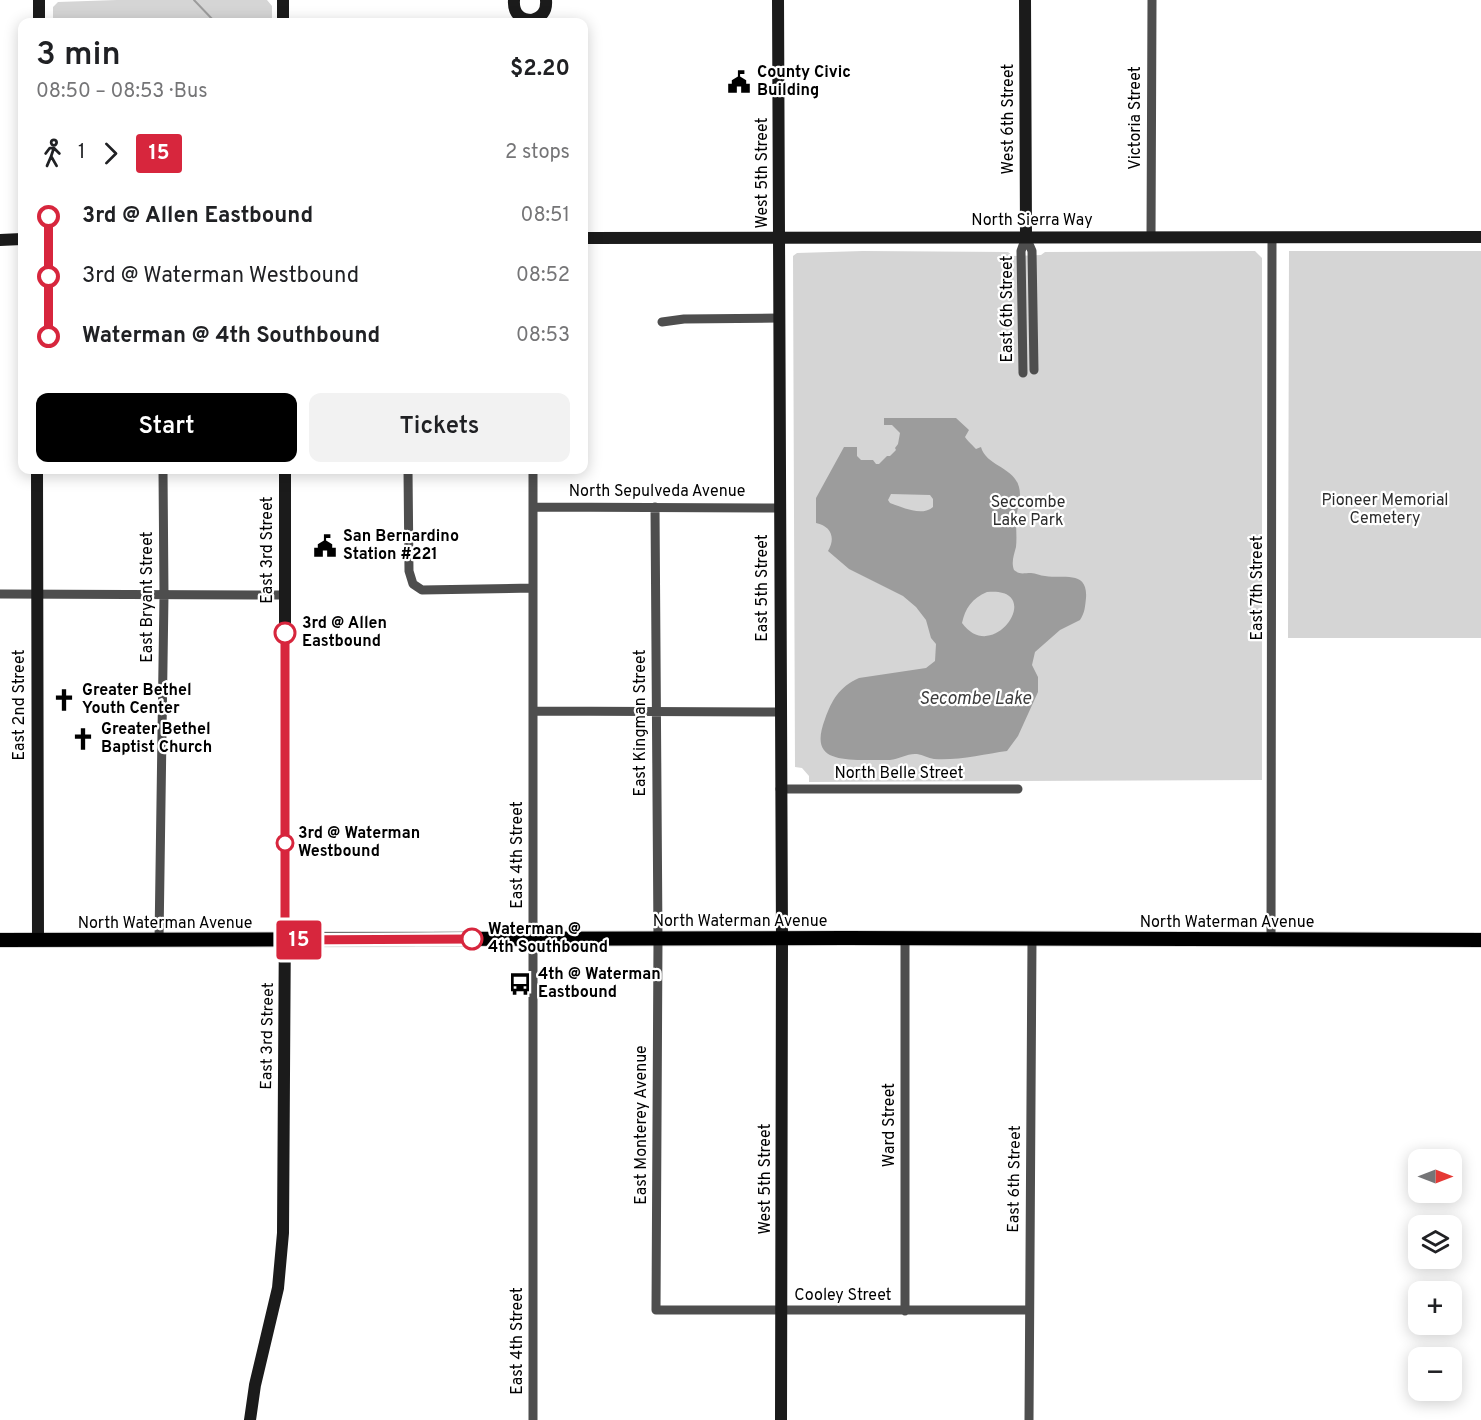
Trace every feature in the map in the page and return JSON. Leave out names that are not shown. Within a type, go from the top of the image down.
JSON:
[{"type":"main road","name":"North Waterman Avenue","points":[[0,940],[1481,940]]},
{"type":"street","points":[[39,0],[39,18]]},
{"type":"street","points":[[283,18],[284,0]]},
{"type":"street","name":"West 5th Street","points":[[778,0],[779,237]]},
{"type":"street","name":"West 6th Street","points":[[1025,0],[1026,237]]},
{"type":"street","name":"Victoria Street","points":[[1151,237],[1152,0]]},
{"type":"street","points":[[512,1],[520,18]]},
{"type":"street","points":[[540,18],[549,2]]},
{"type":"street","name":"East 5th Street","points":[[779,237],[782,939]]},
{"type":"street","name":"East 6th Street","points":[[1026,237],[1032,251],[1034,370]]},
{"type":"street","name":"East 6th Street","points":[[1023,373],[1021,251],[1026,237]]},
{"type":"street","name":"East 7th Street","points":[[1271,940],[1272,237]]},
{"type":"street","name":"North Sierra Way","points":[[588,238],[1481,237]]},
{"type":"street","points":[[0,240],[18,239]]},
{"type":"street","points":[[662,322],[684,319],[779,318]]},
{"type":"street","name":"East 2nd Street","points":[[37,474],[38,940]]},
{"type":"street","name":"East Bryant Street","points":[[159,940],[164,595],[163,474]]},
{"type":"street","name":"East 3rd Street","points":[[251,1416],[255,1385],[278,1288],[281,1262],[285,940],[285,474]]},
{"type":"street","points":[[408,474],[409,571],[413,584],[423,590],[533,588]]},
{"type":"street","name":"East 4th Street","points":[[533,474],[533,1419]]},
{"type":"street","name":"North Sepulveda Avenue","points":[[533,507],[780,508]]},
{"type":"street","name":"East Kingman Street","points":[[655,507],[658,939]]},
{"type":"street","points":[[0,594],[285,595]]},
{"type":"street","points":[[533,711],[780,712]]},
{"type":"street","name":"North Belle Street","points":[[780,789],[1018,789]]},
{"type":"street","name":"East Monterey Avenue","points":[[656,1310],[658,939]]},
{"type":"street","name":"West 5th Street","points":[[781,1420],[782,939]]},
{"type":"street","name":"Ward Street","points":[[905,939],[905,1311]]},
{"type":"street","name":"East 6th Street","points":[[1029,1420],[1032,939]]},
{"type":"street","name":"Cooley Street","points":[[656,1310],[1029,1310]]},
{"type":"green space","points":[[267,0],[272,6],[272,18],[53,18],[53,7],[58,2]]},
{"type":"green space","name":"Seccombe Lake Park","points":[[1255,251],[1262,258],[1262,780],[809,782],[809,776],[802,768],[795,767],[793,256],[797,253],[1008,252],[1013,256],[1041,255],[1045,252]]},
{"type":"green space","name":"Pioneer Memorial Cemetery","points":[[1289,251],[1481,251],[1481,638],[1288,638]]},
{"type":"water","name":"Secombe Lake","points":[[884,418],[956,418],[969,430],[965,437],[968,441],[976,449],[981,447],[988,458],[1012,475],[1019,487],[1014,570],[1020,573],[1073,578],[1083,583],[1086,589],[1085,607],[1080,620],[1060,630],[1035,652],[1032,665],[1038,677],[1038,692],[1018,736],[1007,751],[952,759],[934,759],[914,754],[890,760],[862,760],[833,756],[823,748],[821,731],[825,719],[834,700],[846,686],[859,678],[926,668],[935,661],[936,644],[931,638],[926,620],[916,607],[903,596],[849,569],[828,551],[832,542],[831,533],[816,523],[816,498],[844,447],[857,447],[857,456],[861,460],[873,460],[876,464],[896,450],[900,433],[892,425],[884,425]],"holes":[[[891,494],[930,495],[933,499],[933,507],[923,511],[906,509],[890,503],[888,500]],[[987,592],[1004,593],[1013,600],[1014,611],[1009,622],[1000,631],[988,636],[975,634],[962,623],[970,604]]]},
{"type":"waterway","points":[[194,0],[211,18]]},
{"type":"bus line","name":"15","points":[[285,633],[285,940],[472,939]]},
{"type":"place","name":"County Civic Building","points":[[739,82]]},
{"type":"place","name":"San Bernardino Station #221","points":[[325,546]]},
{"type":"place","name":"3rd @ Allen Eastbound","points":[[285,633]]},
{"type":"place","name":"Greater Bethel Youth Center","points":[[64,700]]},
{"type":"place","name":"Greater Bethel Baptist Church","points":[[83,739]]},
{"type":"place","name":"3rd @ Waterman Westbound","points":[[285,843]]},
{"type":"place","name":"Waterman @ 4th Southbound","points":[[472,939]]},
{"type":"place","name":"4th @ Waterman Eastbound","points":[[520,984]]}]
